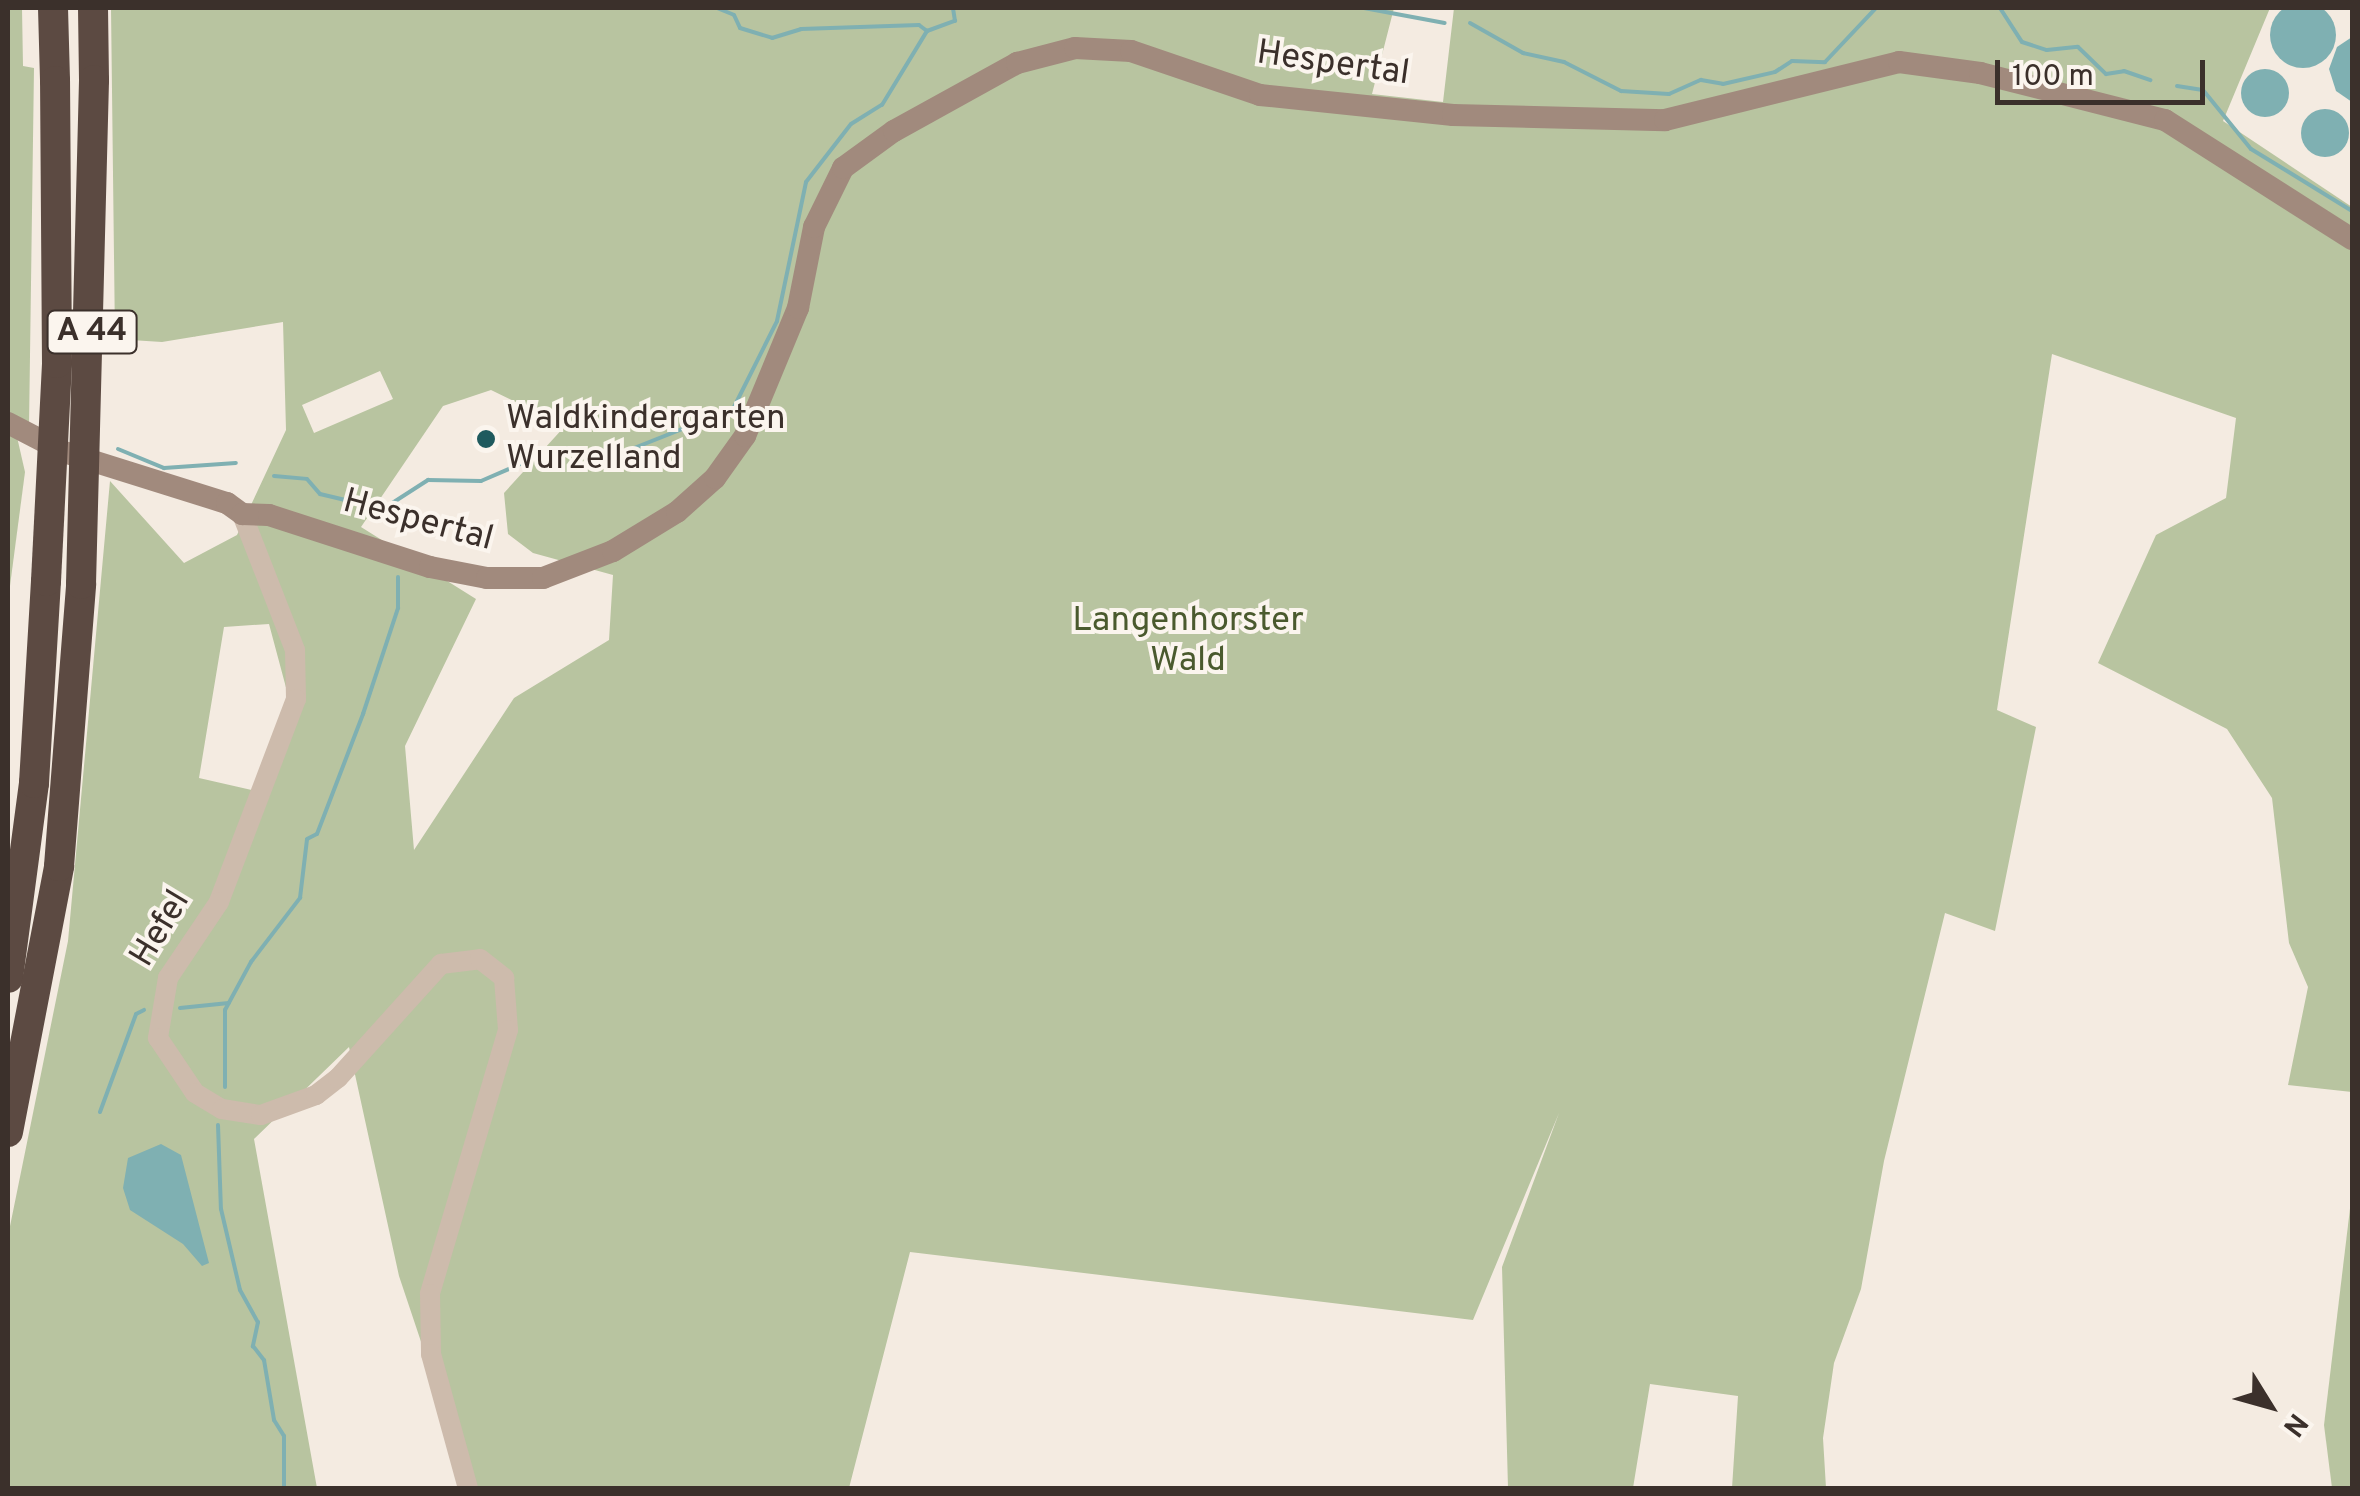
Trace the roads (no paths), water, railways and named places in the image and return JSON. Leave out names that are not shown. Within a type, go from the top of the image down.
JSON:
[{"type":"highway","name":"A 44","points":[[8,978],[34,784],[57,363],[53,8]]},
{"type":"highway","name":"A 44","points":[[8,1132],[59,866],[81,584],[93,8]]},
{"type":"main road","name":"Hespertal","points":[[242,514],[269,515],[487,578],[543,578],[613,551],[677,512],[715,478],[745,436],[798,308],[814,226],[843,168],[894,130],[1017,63],[1075,48],[1131,52],[1260,95],[1453,115],[1664,120],[1899,62],[1980,73],[2165,120],[2352,239]]},
{"type":"main road","points":[[8,423],[64,452],[228,503],[242,514]]},
{"type":"street","name":"Hefel","points":[[242,514],[295,650],[296,699],[218,902],[168,978],[158,1038],[195,1093],[222,1109],[261,1115],[316,1095],[338,1078],[442,964],[480,958],[504,978],[510,992],[508,1030],[430,1294],[431,1354],[468,1488]]},
{"type":"water","points":[[2303,2],[2316,4],[2326,12],[2334,22],[2334,48],[2326,58],[2316,66],[2303,68],[2290,66],[2280,58],[2272,48],[2270,35],[2272,22],[2280,12],[2290,4]]},
{"type":"water","points":[[2352,37],[2352,102],[2336,91],[2329,69],[2337,47]]},
{"type":"water","points":[[2265,69],[2282,76],[2289,93],[2282,110],[2265,117],[2248,110],[2241,93],[2248,76]]},
{"type":"water","points":[[2325,109],[2342,116],[2349,133],[2342,150],[2325,157],[2308,150],[2301,133],[2308,116]]},
{"type":"water","points":[[161,1144],[181,1155],[209,1263],[202,1266],[183,1244],[130,1210],[123,1188],[128,1158]]},
{"type":"waterway","points":[[717,8],[734,15],[740,28],[772,38],[801,29],[919,25],[927,31]]},
{"type":"waterway","points":[[274,476],[307,479],[320,494],[383,509],[428,480],[481,481],[548,452],[614,456],[733,409],[777,321],[806,182],[851,124],[882,105],[927,31],[955,21],[953,8]]},
{"type":"waterway","points":[[1364,8],[1445,23]]},
{"type":"waterway","points":[[1470,23],[1523,53],[1564,62],[1621,91],[1669,94],[1701,80],[1723,84],[1775,72],[1792,61],[1825,62],[1876,8]]},
{"type":"waterway","points":[[2000,8],[2022,42],[2047,50],[2078,47],[2106,74],[2124,71],[2150,80]]},
{"type":"waterway","points":[[2177,86],[2203,90],[2251,149],[2352,211]]},
{"type":"waterway","points":[[118,449],[164,468],[236,463]]},
{"type":"waterway","points":[[225,1087],[225,1010],[251,962],[300,898],[307,839],[317,834],[363,714],[398,608],[398,577]]},
{"type":"waterway","points":[[180,1008],[229,1003]]},
{"type":"waterway","points":[[100,1112],[136,1014],[144,1010]]},
{"type":"waterway","points":[[218,1125],[221,1209],[240,1290],[258,1322],[253,1346],[264,1360],[274,1420],[284,1436],[284,1488]]},
{"type":"place","name":"Waldkindergarten Wurzelland","points":[[486,439]]},
{"type":"park label","name":"Langenhorster Wald","points":[[1188,641]]}]
